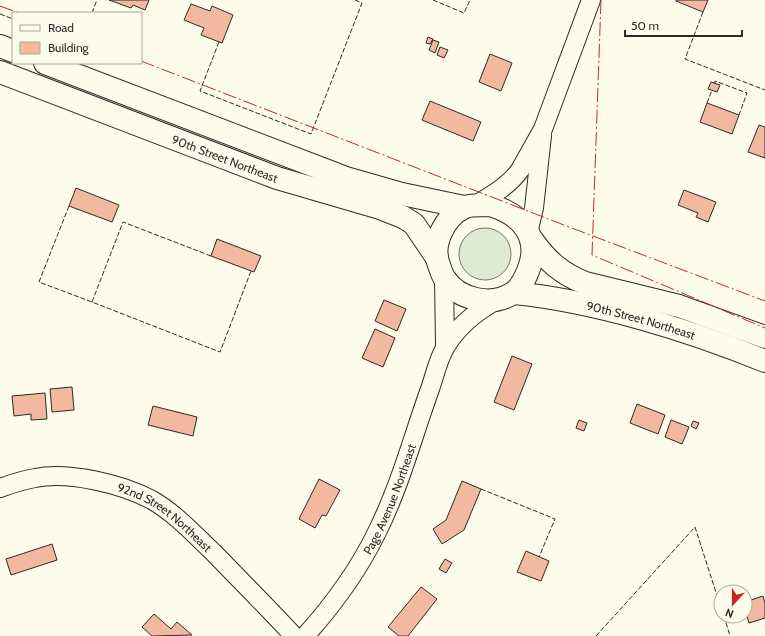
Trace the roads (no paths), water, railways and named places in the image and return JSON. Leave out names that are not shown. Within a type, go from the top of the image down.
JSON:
[{"type":"main road","points":[[0,46],[12,51]]},
{"type":"main road","name":"90th Street Northeast","points":[[48,64],[346,178],[402,194],[469,207]]},
{"type":"main road","name":"90th Street Northeast","points":[[0,72],[277,178],[380,208],[403,217],[414,224],[437,258]]},
{"type":"main road","points":[[490,205],[506,210],[519,220],[530,237],[534,253],[531,264],[520,286],[505,296],[472,299],[459,293],[444,278],[437,258],[437,244],[442,231],[456,213],[469,207],[490,205]]},
{"type":"main road","name":"90th Street Northeast","points":[[530,237],[542,254],[557,269],[572,278],[585,283],[679,306],[765,337]]},
{"type":"main road","name":"90th Street Northeast","points":[[505,296],[559,298],[597,307],[704,339],[765,361]]},
{"type":"street","points":[[469,207],[497,192],[516,176],[543,129],[591,0]]},
{"type":"street","points":[[530,237],[543,129]]},
{"type":"street","name":"Page Avenue Northeast","points":[[304,636],[326,613],[378,532],[396,488],[445,346],[444,278]]},
{"type":"street","name":"Page Avenue Northeast","points":[[445,346],[462,325],[481,309],[505,296]]},
{"type":"street","name":"92nd Street Northeast","points":[[0,488],[35,478],[61,476],[101,482],[131,491],[152,500],[198,537],[294,636]]}]
